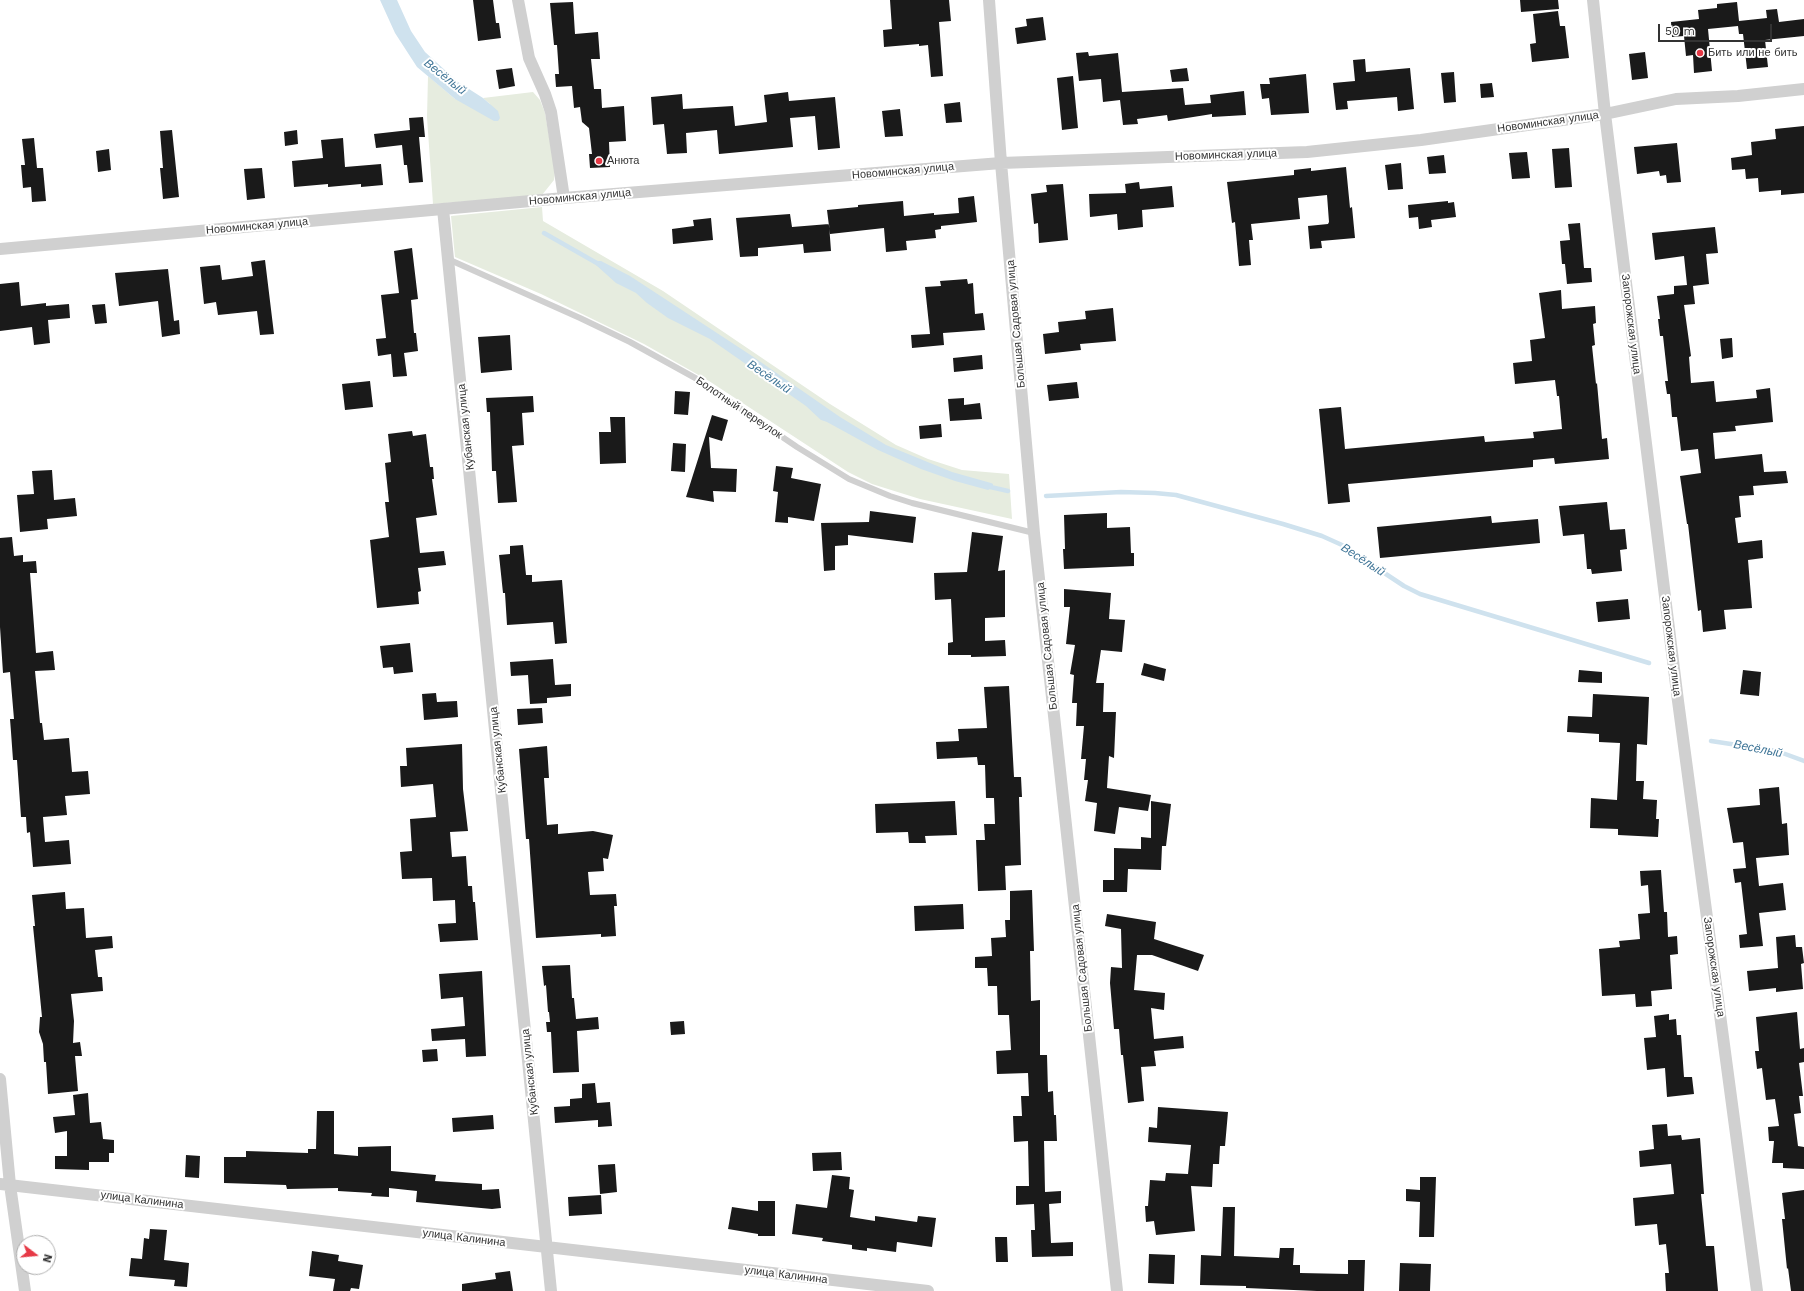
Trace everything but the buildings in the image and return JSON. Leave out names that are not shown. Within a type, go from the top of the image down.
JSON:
[{"type":"street","points":[[518,0],[529,58],[545,94],[551,112],[564,198]]},
{"type":"street","name":"Большая Садовая улица","points":[[989,0],[1034,533],[1117,1291]]},
{"type":"street","name":"Запорожская улица","points":[[1593,0],[1605,114],[1678,701],[1758,1291]]},
{"type":"street","name":"Новоминская улица","points":[[0,249],[564,198],[1002,163],[1307,152],[1421,140],[1605,114],[1676,99],[1738,96],[1804,89]]},
{"type":"street","name":"Кубанская улица","points":[[443,209],[450,260],[531,1082],[545,1247],[551,1291]]},
{"type":"street","points":[[0,1079],[5,1184],[25,1291]]},
{"type":"street","name":"улица Калинина","points":[[5,1184],[928,1291]]},
{"type":"lane","name":"Болотный переулок","points":[[450,260],[580,318],[697,379],[797,447],[850,479],[890,496],[912,503],[1034,533]]},
{"type":"shaded area","points":[[428,76],[455,99],[490,104],[483,98],[533,92],[540,100],[545,113],[555,171],[554,180],[542,195],[433,204],[427,117]]},
{"type":"shaded area","points":[[542,207],[543,221],[663,291],[830,404],[896,445],[928,459],[962,470],[1009,474],[1012,519],[920,499],[872,484],[848,472],[709,381],[644,344],[541,294],[455,257],[451,216]]},
{"type":"water","points":[[380,0],[397,0],[411,31],[425,52],[458,82],[483,98],[498,111],[500,118],[498,121],[494,121],[455,99],[417,67],[395,33]]},
{"type":"water","points":[[598,261],[601,261],[630,276],[752,356],[840,417],[886,445],[952,472],[991,483],[993,484],[993,487],[988,490],[955,481],[921,469],[878,450],[821,420],[806,406],[710,339],[668,318],[636,293],[616,283],[596,265]]},
{"type":"waterway","name":"Весёлый","points":[[544,233],[602,266]]},
{"type":"waterway","name":"Весёлый","points":[[986,486],[1008,491]]},
{"type":"waterway","name":"Весёлый","points":[[1046,496],[1121,492],[1176,495],[1283,524],[1322,536],[1342,545],[1404,586],[1420,594],[1649,663]]},
{"type":"waterway","name":"Весёлый","points":[[1711,741],[1777,751],[1804,761]]},
{"type":"place","name":"Бить или не бить","points":[[1700,53]]},
{"type":"place","name":"Анюта","points":[[599,161]]}]
